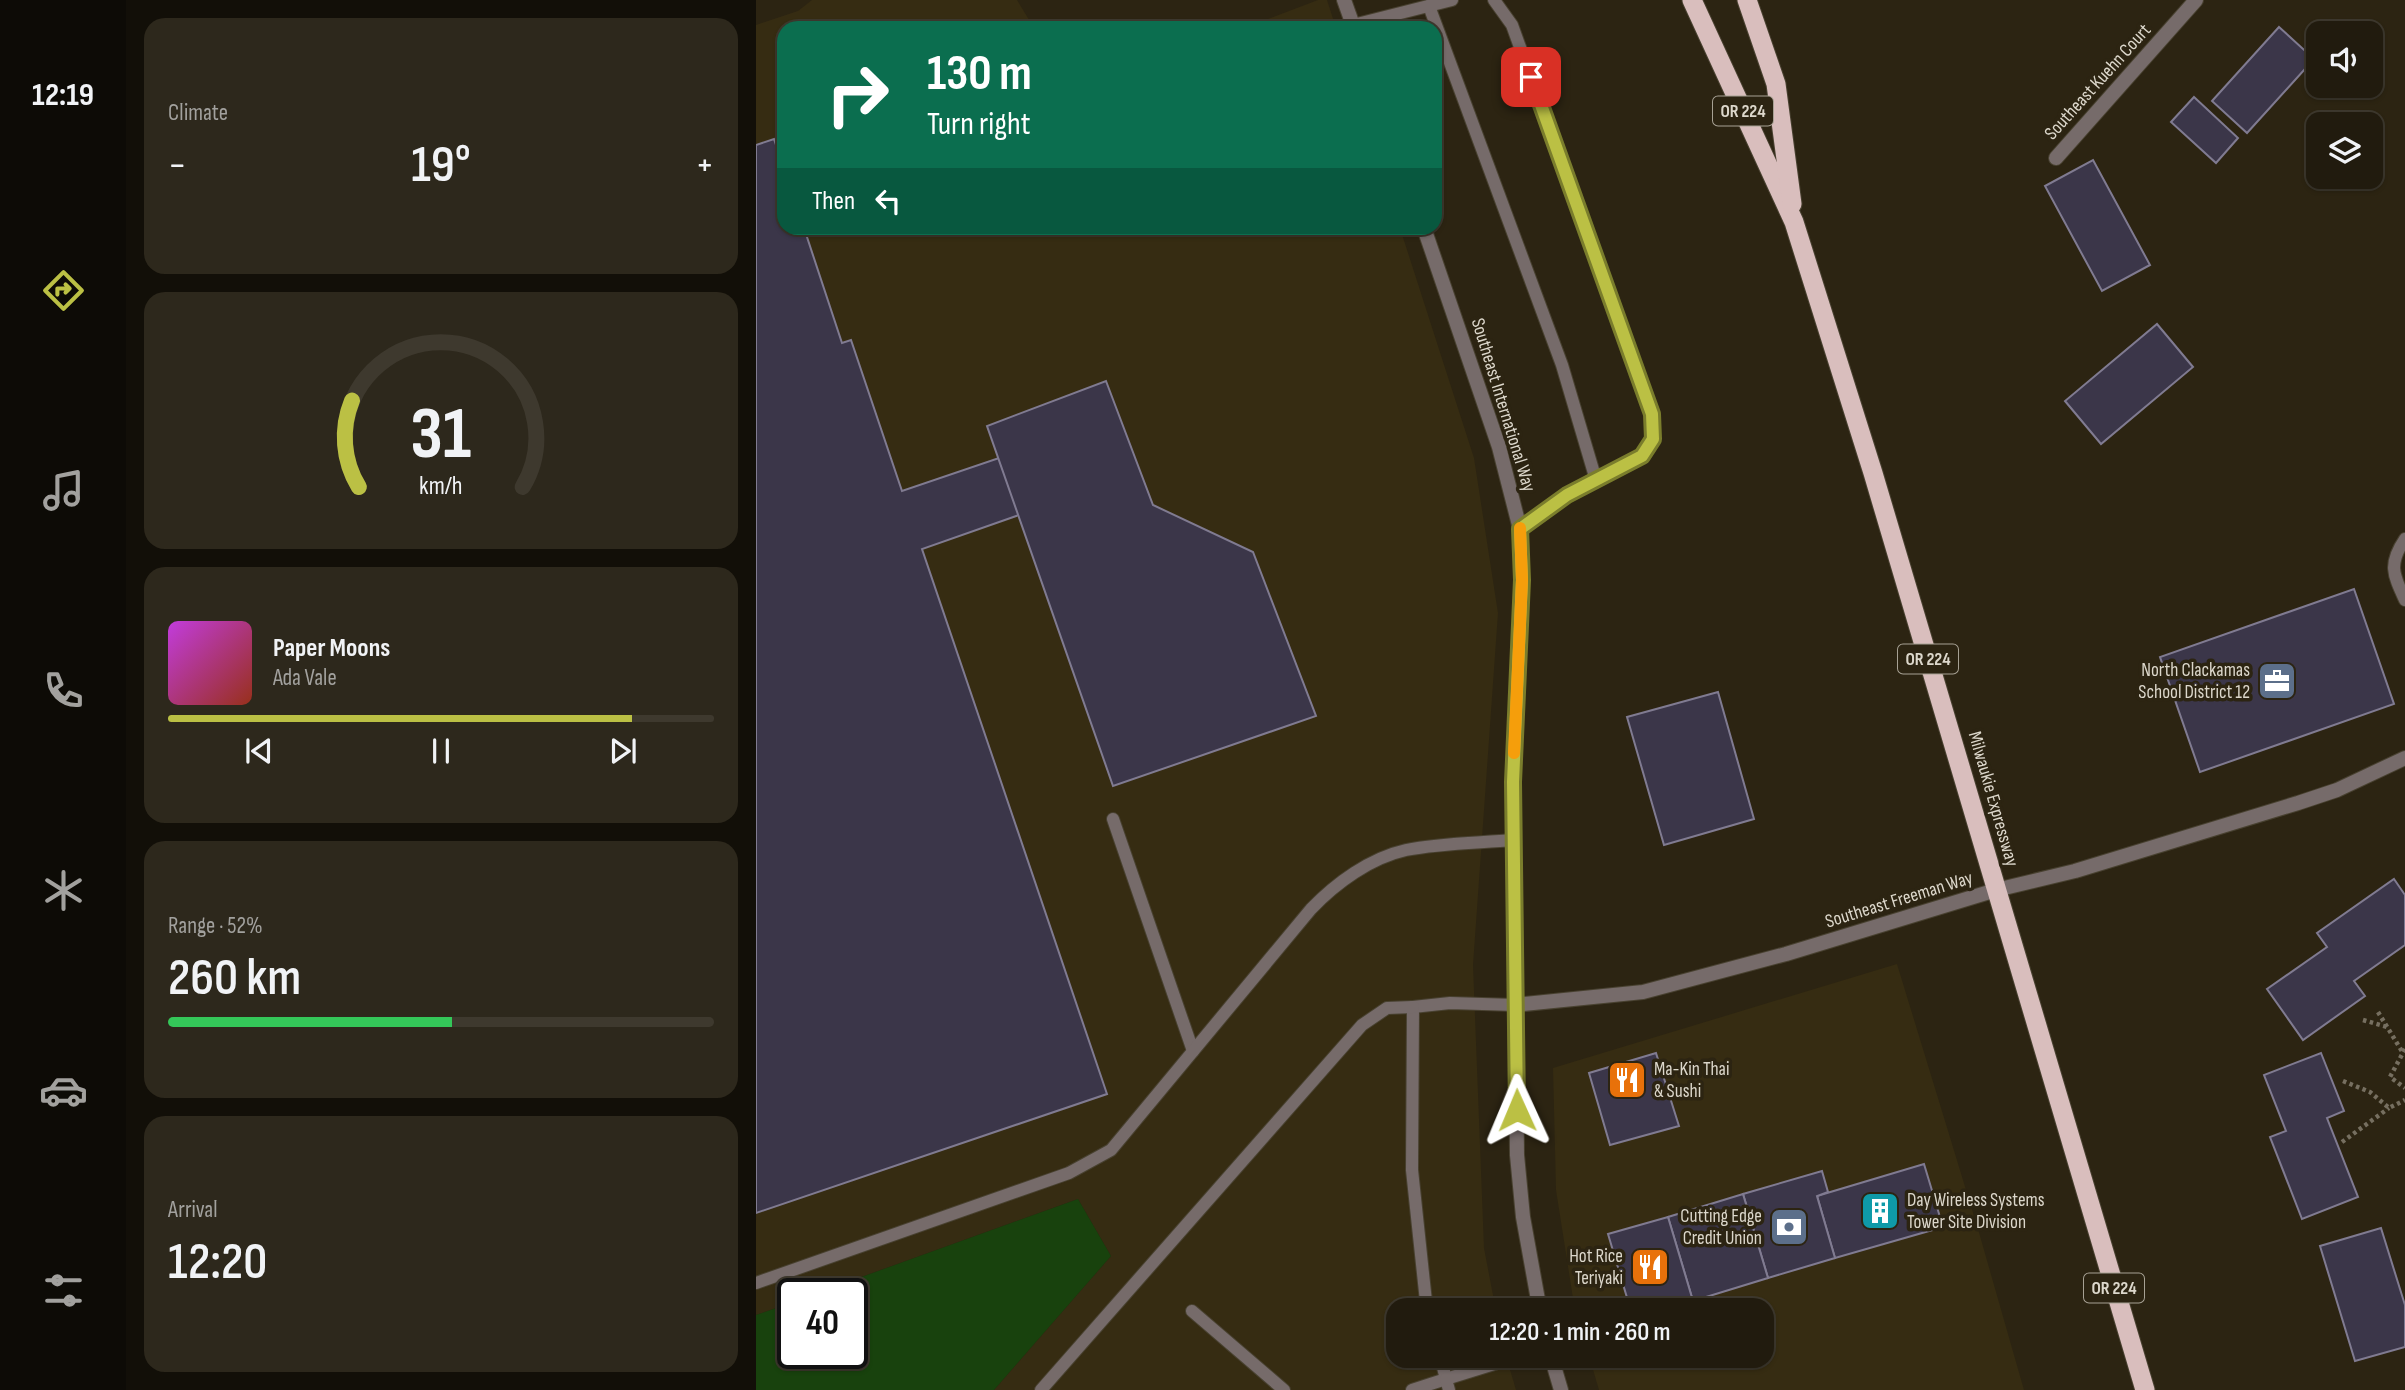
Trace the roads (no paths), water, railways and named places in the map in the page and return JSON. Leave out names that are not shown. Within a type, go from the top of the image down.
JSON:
[{"type":"highway","name":"Milwaukie Expressway","points":[[1692,0],[1794,222],[1873,473],[2145,1390]]},
{"type":"highway","name":"Milwaukie Expressway","points":[[1747,0],[1776,84],[1794,222]]},
{"type":"highway","points":[[1762,0],[1776,84]]},
{"type":"street","points":[[1344,0],[1351,21]]},
{"type":"street","name":"Southeast Kuehn Court","points":[[2056,158],[2196,0]]},
{"type":"street","name":"Southeast International Way","points":[[1426,235],[1499,447],[1520,529],[1522,580],[1513,774],[1515,1005],[1519,1180],[1529,1259],[1537,1298]]},
{"type":"street","name":"Southeast Freeman Way","points":[[1515,1005],[1643,992],[1786,954],[1996,890],[2075,872],[2298,803],[2337,790],[2405,758]]},
{"type":"street","points":[[1555,1368],[1561,1390]]},
{"type":"lane","points":[[1375,21],[1452,0]]},
{"type":"lane","points":[[1494,0],[1512,25],[1652,414],[1653,439],[1642,456],[1567,495],[1520,529]]},
{"type":"lane","points":[[1429,6],[1435,21]]},
{"type":"lane","points":[[1442,41],[1562,365],[1596,480]]},
{"type":"lane","points":[[2405,539],[2392,569],[2405,600]]},
{"type":"lane","points":[[1113,819],[1193,1051]]},
{"type":"lane","points":[[756,1283],[1056,1178],[1093,1162],[1111,1150],[1330,889],[1356,872],[1403,850],[1513,840]]},
{"type":"lane","points":[[1041,1390],[1362,1025],[1387,1008],[1450,1003],[1515,1005]]},
{"type":"lane","points":[[1413,1007],[1412,1170],[1426,1298]]},
{"type":"lane","points":[[1192,1311],[1284,1390]]},
{"type":"lane","points":[[1443,1368],[1448,1385]]},
{"type":"lane","points":[[1412,1390],[1448,1385],[1490,1368]]},
{"type":"place","name":"North Clackamas School District 12","points":[[2277,681]]},
{"type":"place","name":"Ma-Kin Thai & Sushi","points":[[1627,1080]]},
{"type":"place","name":"Day Wireless Systems Tower Site Division","points":[[1880,1211]]},
{"type":"place","name":"Cutting Edge Credit Union","points":[[1789,1227]]},
{"type":"place","name":"Hot Rice Teriyaki","points":[[1650,1267]]}]
